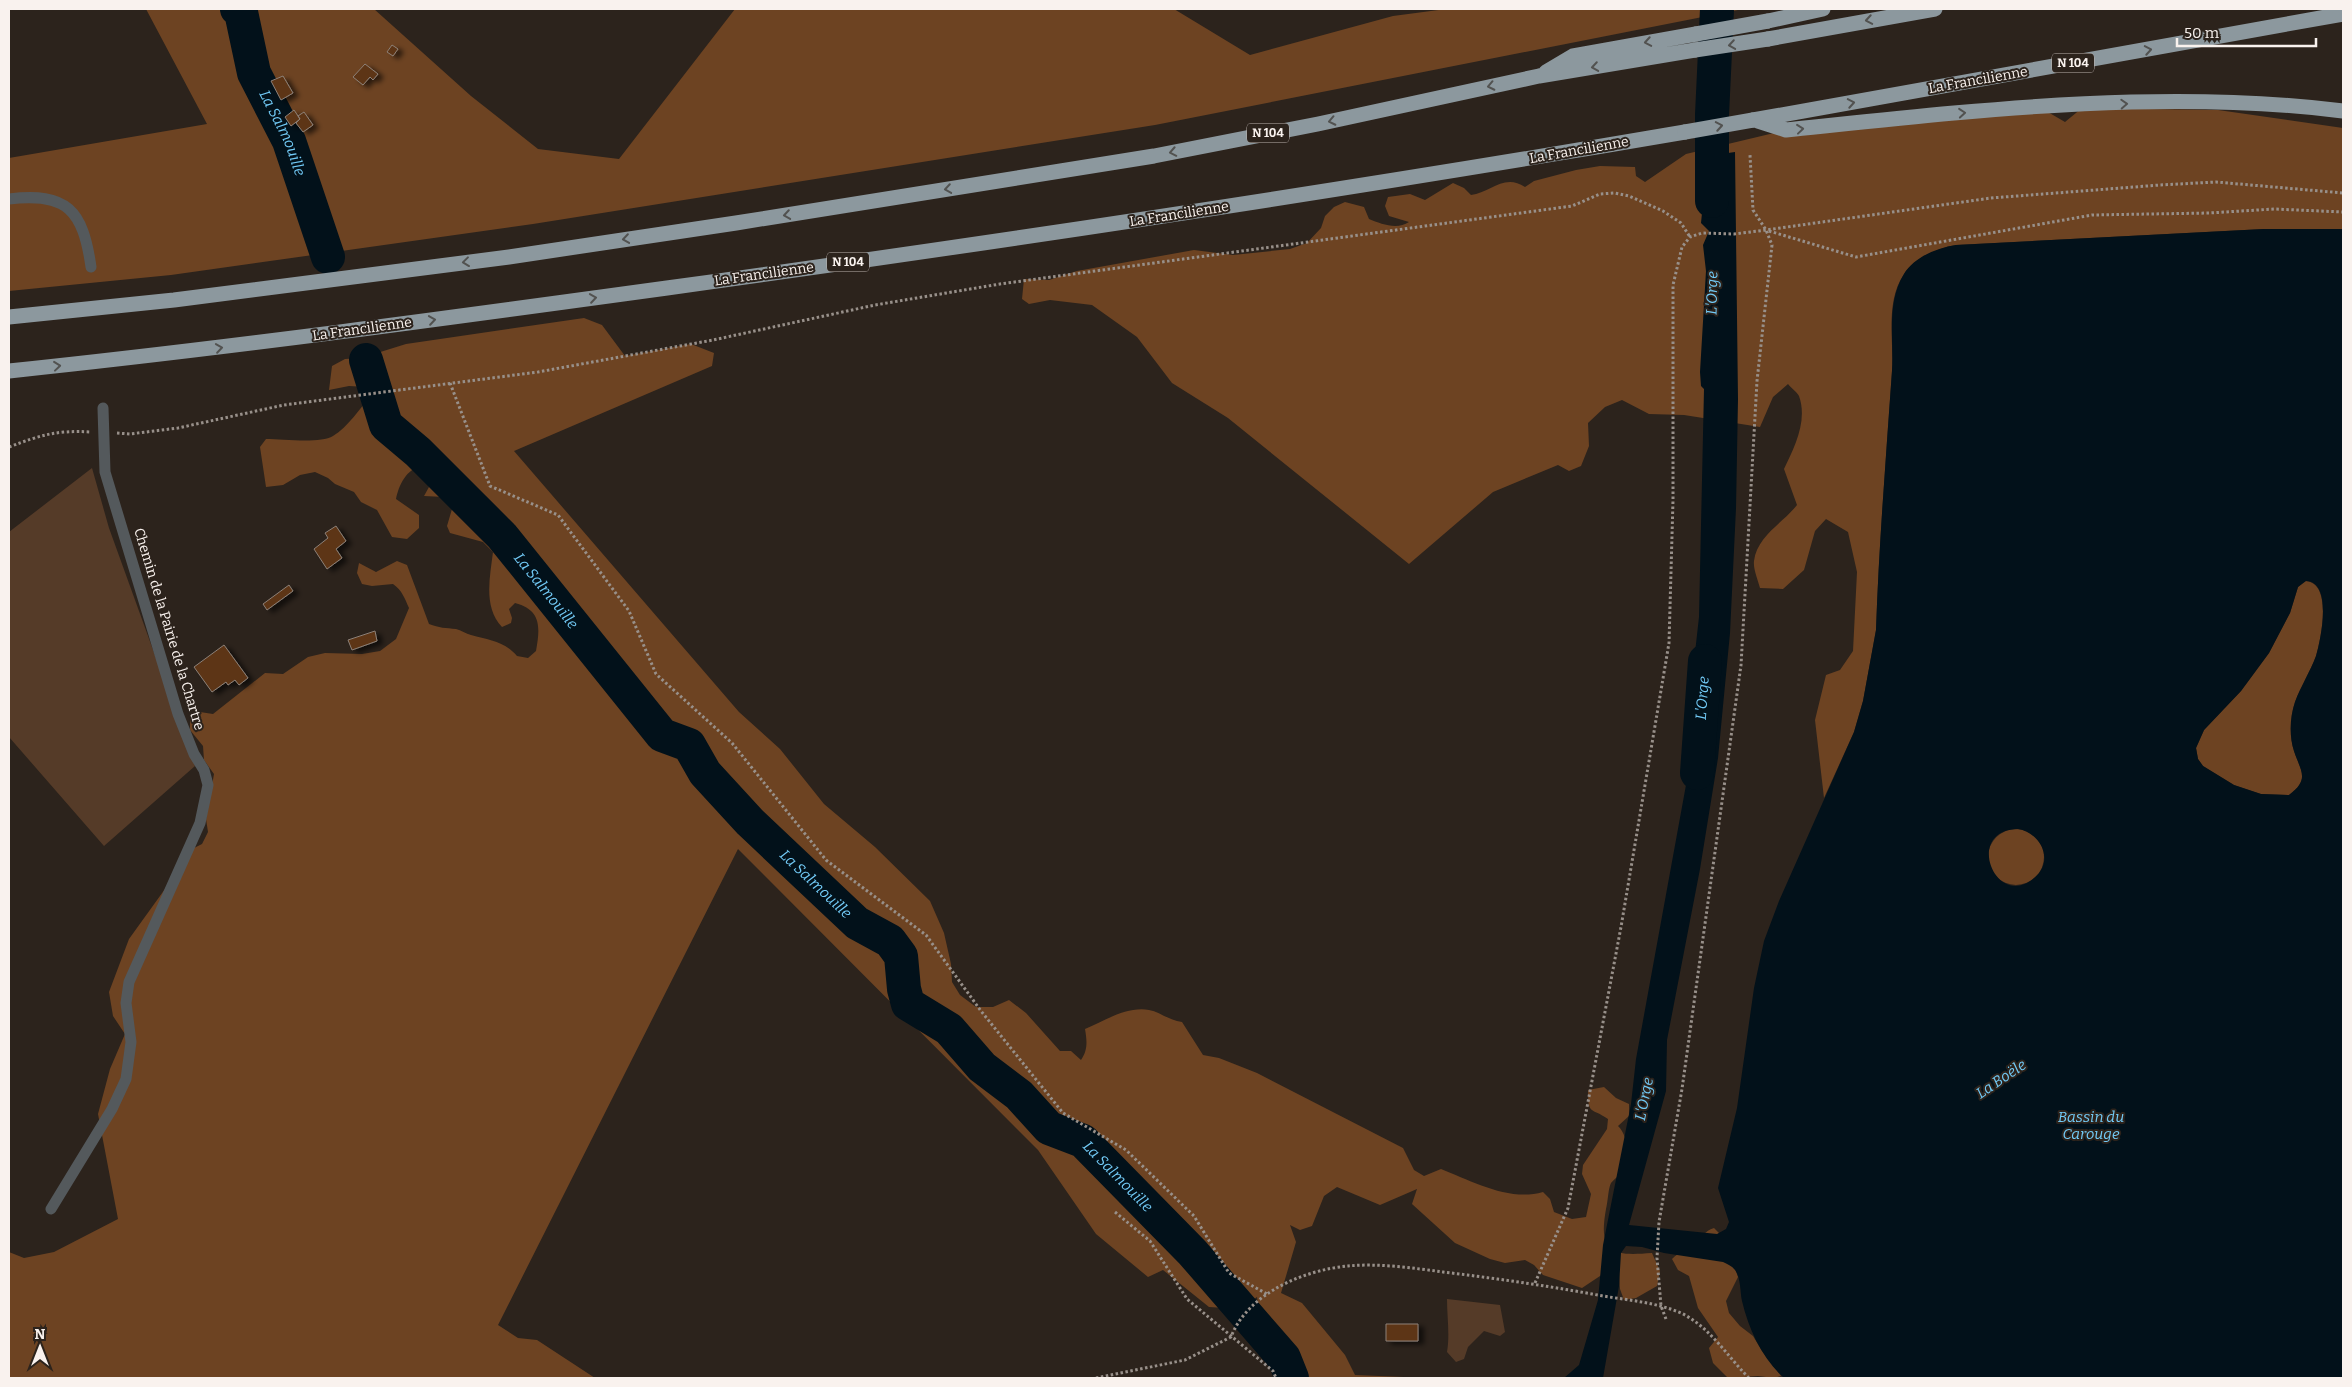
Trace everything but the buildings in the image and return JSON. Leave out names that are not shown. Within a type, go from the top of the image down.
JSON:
[{"type":"highway","points":[[1539,76],[1573,56],[1768,21],[1823,9]]},
{"type":"highway","name":"N 104","points":[[9,317],[174,300],[509,257],[746,222],[1154,156],[1318,124],[1539,76],[1768,39],[1935,9]]},
{"type":"highway","name":"La Francilienne","points":[[9,371],[190,352],[1068,231],[1398,181],[1753,120],[2343,14]]},
{"type":"highway","points":[[1753,120],[1786,130],[1991,110],[2161,102],[2233,102],[2343,111]]},
{"type":"lane","points":[[9,199],[35,196],[52,198],[68,208],[78,220],[88,242],[91,267]]},
{"type":"lane","name":"Chemin de la Pairie de la Chartre","points":[[51,1209],[112,1109],[126,1079],[131,1042],[126,1002],[129,982],[200,823],[208,785],[204,770],[194,754],[178,714],[105,472],[103,408]]},
{"type":"path","points":[[1666,1318],[1661,1306],[1657,1258],[1659,1222],[1682,1089],[1741,665],[1757,381],[1772,245],[1766,230],[1753,210],[1750,155]]},
{"type":"path","points":[[1534,1283],[1568,1208],[1621,927],[1669,643],[1673,500],[1673,285],[1682,248],[1690,237],[1702,233],[1734,234],[1766,230],[1991,198],[2160,184],[2216,182],[2343,194]]},
{"type":"path","points":[[9,447],[45,434],[63,430],[130,434],[178,428],[284,406],[565,367],[722,338],[875,305],[1000,284],[1572,206],[1600,194],[1616,193],[1642,200],[1681,223],[1690,237]]},
{"type":"path","points":[[1766,230],[1856,257],[2092,215],[2209,213],[2274,209],[2343,212]]},
{"type":"path","points":[[450,384],[490,486],[558,514],[629,611],[656,674],[732,742],[826,860],[926,935],[981,1011],[1063,1113],[1126,1150],[1194,1216],[1229,1273],[1267,1294]]},
{"type":"path","points":[[1115,1212],[1150,1241],[1187,1299],[1231,1338],[1273,1371],[1276,1378]]},
{"type":"path","points":[[1096,1378],[1185,1360],[1231,1338],[1236,1326],[1267,1294],[1295,1278],[1348,1266],[1413,1268],[1534,1283],[1661,1306],[1693,1320],[1703,1328],[1748,1378]]},
{"type":"shaded area","points":[[146,9],[374,9],[471,96],[538,149],[619,159],[735,9],[1174,9],[1250,55],[1393,16],[1446,9],[1743,9],[1155,125],[533,224],[171,275],[9,291],[9,158],[207,124]]},
{"type":"shaded area","points":[[2041,108],[2065,122],[2082,108],[2218,110],[2343,128],[2343,229],[2264,229],[1956,245],[1927,255],[1908,268],[1898,285],[1892,309],[1892,371],[1876,630],[1863,701],[1854,732],[1824,798],[1815,720],[1826,675],[1840,670],[1853,651],[1857,572],[1848,532],[1826,519],[1815,531],[1804,570],[1783,589],[1760,588],[1754,567],[1756,552],[1771,530],[1797,505],[1784,469],[1799,434],[1802,415],[1799,396],[1788,384],[1773,397],[1760,427],[1684,415],[1649,414],[1622,400],[1605,407],[1588,423],[1589,446],[1581,466],[1569,471],[1558,465],[1493,492],[1409,564],[1228,418],[1172,383],[1137,337],[1092,305],[1050,300],[1029,304],[1022,299],[1024,279],[1049,280],[1077,271],[1194,250],[1233,255],[1290,249],[1307,243],[1321,228],[1325,216],[1334,207],[1345,202],[1364,207],[1369,219],[1399,226],[1409,222],[1389,216],[1385,206],[1388,197],[1410,194],[1425,200],[1453,183],[1464,188],[1471,195],[1504,183],[1517,183],[1525,187],[1534,181],[1600,166],[1635,167],[1636,176],[1645,182],[1686,154],[1774,133]]},
{"type":"shaded area","points":[[584,318],[602,325],[625,356],[691,344],[714,353],[712,366],[514,451],[739,712],[780,749],[824,804],[875,847],[930,901],[944,933],[951,964],[952,982],[960,995],[976,1007],[993,1007],[1009,1000],[1026,1013],[1060,1051],[1071,1051],[1081,1060],[1085,1053],[1085,1029],[1124,1012],[1141,1009],[1153,1011],[1172,1020],[1182,1022],[1203,1055],[1219,1058],[1257,1073],[1403,1148],[1414,1170],[1424,1176],[1441,1169],[1491,1189],[1504,1192],[1530,1194],[1543,1192],[1550,1199],[1554,1212],[1572,1219],[1586,1217],[1591,1194],[1582,1174],[1583,1165],[1607,1129],[1608,1119],[1590,1107],[1588,1090],[1604,1087],[1616,1098],[1629,1104],[1629,1116],[1618,1126],[1626,1142],[1627,1161],[1622,1172],[1610,1186],[1604,1224],[1606,1243],[1611,1249],[1627,1254],[1652,1253],[1660,1271],[1657,1286],[1636,1298],[1624,1300],[1620,1289],[1619,1273],[1609,1270],[1582,1288],[1543,1275],[1534,1265],[1525,1260],[1505,1263],[1490,1259],[1455,1243],[1412,1204],[1417,1189],[1380,1205],[1337,1187],[1324,1196],[1312,1226],[1300,1230],[1290,1225],[1296,1242],[1281,1293],[1302,1303],[1345,1355],[1355,1375],[1428,1378],[1309,1378],[1301,1367],[1269,1359],[1265,1347],[1257,1297],[1240,1309],[1209,1307],[1163,1270],[1148,1277],[1096,1234],[1038,1150],[738,849],[498,1325],[518,1338],[537,1340],[595,1378],[9,1378],[9,1252],[24,1258],[54,1252],[118,1219],[98,1114],[110,1069],[125,1034],[113,1016],[109,992],[129,939],[165,889],[188,851],[202,844],[208,832],[206,819],[214,774],[204,760],[203,746],[190,730],[190,720],[200,712],[213,714],[265,673],[283,674],[308,657],[325,653],[362,654],[380,651],[396,639],[409,608],[405,598],[393,584],[372,586],[362,584],[357,573],[359,563],[376,572],[397,561],[407,565],[429,624],[456,629],[496,642],[507,647],[517,656],[528,658],[536,651],[538,628],[535,615],[524,606],[515,603],[509,609],[512,618],[511,623],[502,627],[496,619],[490,601],[489,591],[493,552],[483,542],[450,533],[447,526],[452,509],[444,497],[424,496],[429,487],[422,466],[412,470],[404,478],[396,499],[419,515],[419,528],[407,539],[392,537],[377,510],[361,502],[354,492],[335,484],[328,478],[315,472],[300,475],[283,485],[266,487],[260,447],[266,439],[319,440],[327,438],[333,436],[349,423],[371,396],[367,387],[349,386],[329,390],[332,366],[345,359],[361,358],[406,344]]},
{"type":"shaded area","points":[[92,468],[109,528],[195,766],[104,846],[9,737],[9,532]]},
{"type":"shaded area","points":[[2305,581],[2314,584],[2319,591],[2323,612],[2316,656],[2295,702],[2291,720],[2292,745],[2301,770],[2302,780],[2289,795],[2261,794],[2234,785],[2203,766],[2198,759],[2196,748],[2204,730],[2241,691],[2269,653],[2290,613],[2298,587]]},
{"type":"shaded area","points":[[2016,829],[2027,831],[2036,837],[2042,846],[2044,857],[2042,868],[2036,877],[2027,883],[2016,885],[2005,883],[1996,877],[1990,868],[1988,857],[1990,846],[1996,837],[2005,831]]},
{"type":"shaded area","points":[[1714,1228],[1725,1239],[1738,1277],[1726,1301],[1729,1313],[1740,1326],[1753,1336],[1781,1376],[1774,1378],[1758,1376],[1728,1378],[1713,1363],[1709,1348],[1718,1337],[1698,1308],[1689,1276],[1678,1270],[1672,1259]]},
{"type":"shaded area","points":[[1447,1299],[1500,1305],[1505,1332],[1500,1336],[1484,1331],[1468,1347],[1464,1359],[1456,1362],[1447,1352]]},
{"type":"water","name":"Bassin du Carouge","points":[[1735,152],[1738,399],[1736,508],[1730,633],[1718,758],[1700,869],[1667,1040],[1666,1091],[1629,1225],[1717,1234],[1726,1229],[1729,1222],[1718,1188],[1737,1108],[1754,988],[1764,941],[1779,901],[1854,732],[1863,701],[1876,630],[1892,371],[1893,309],[1898,285],[1908,268],[1927,254],[1941,248],[1956,245],[2264,229],[2343,229],[2343,1378],[1784,1378],[1769,1362],[1757,1343],[1748,1322],[1738,1277],[1732,1267],[1723,1262],[1664,1253],[1642,1247],[1626,1246],[1621,1253],[1619,1286],[1603,1378],[1564,1378],[1579,1365],[1598,1300],[1603,1245],[1631,1104],[1636,1059],[1688,774],[1712,679],[1683,760],[1699,617],[1704,389],[1701,386],[1700,372],[1706,271],[1703,245],[1709,231],[1701,223],[1703,203],[1701,190],[1707,156]],"holes":[[[2306,581],[2314,584],[2320,591],[2323,612],[2316,656],[2295,702],[2291,720],[2292,745],[2301,770],[2302,780],[2289,795],[2261,794],[2234,785],[2203,766],[2198,759],[2196,748],[2204,730],[2241,691],[2269,653],[2290,613],[2298,587]],[[2018,829],[2033,836],[2039,842],[2044,856],[2044,864],[2040,871],[2034,878],[2020,885],[2008,884],[1998,877],[1991,866],[1989,854],[1992,842],[2001,833]]]},
{"type":"waterway","name":"La Salmouille","points":[[237,9],[241,12],[254,73],[289,141],[328,257]]},
{"type":"waterway","name":"L'Orge","points":[[1712,201],[1712,115],[1717,9]]},
{"type":"waterway","name":"La Salmouille","points":[[366,360],[386,425],[418,452],[502,536],[662,735],[689,745],[705,773],[750,822],[857,923],[890,941],[901,956],[904,989],[908,1004],[949,1029],[982,1067],[1019,1095],[1049,1128],[1083,1141],[1192,1252],[1284,1358],[1292,1378]]},
{"type":"waterway","name":"L'Orge","points":[[1697,773],[1705,661]]},
{"type":"water label","name":"La Boële","points":[[2001,1079]]}]
